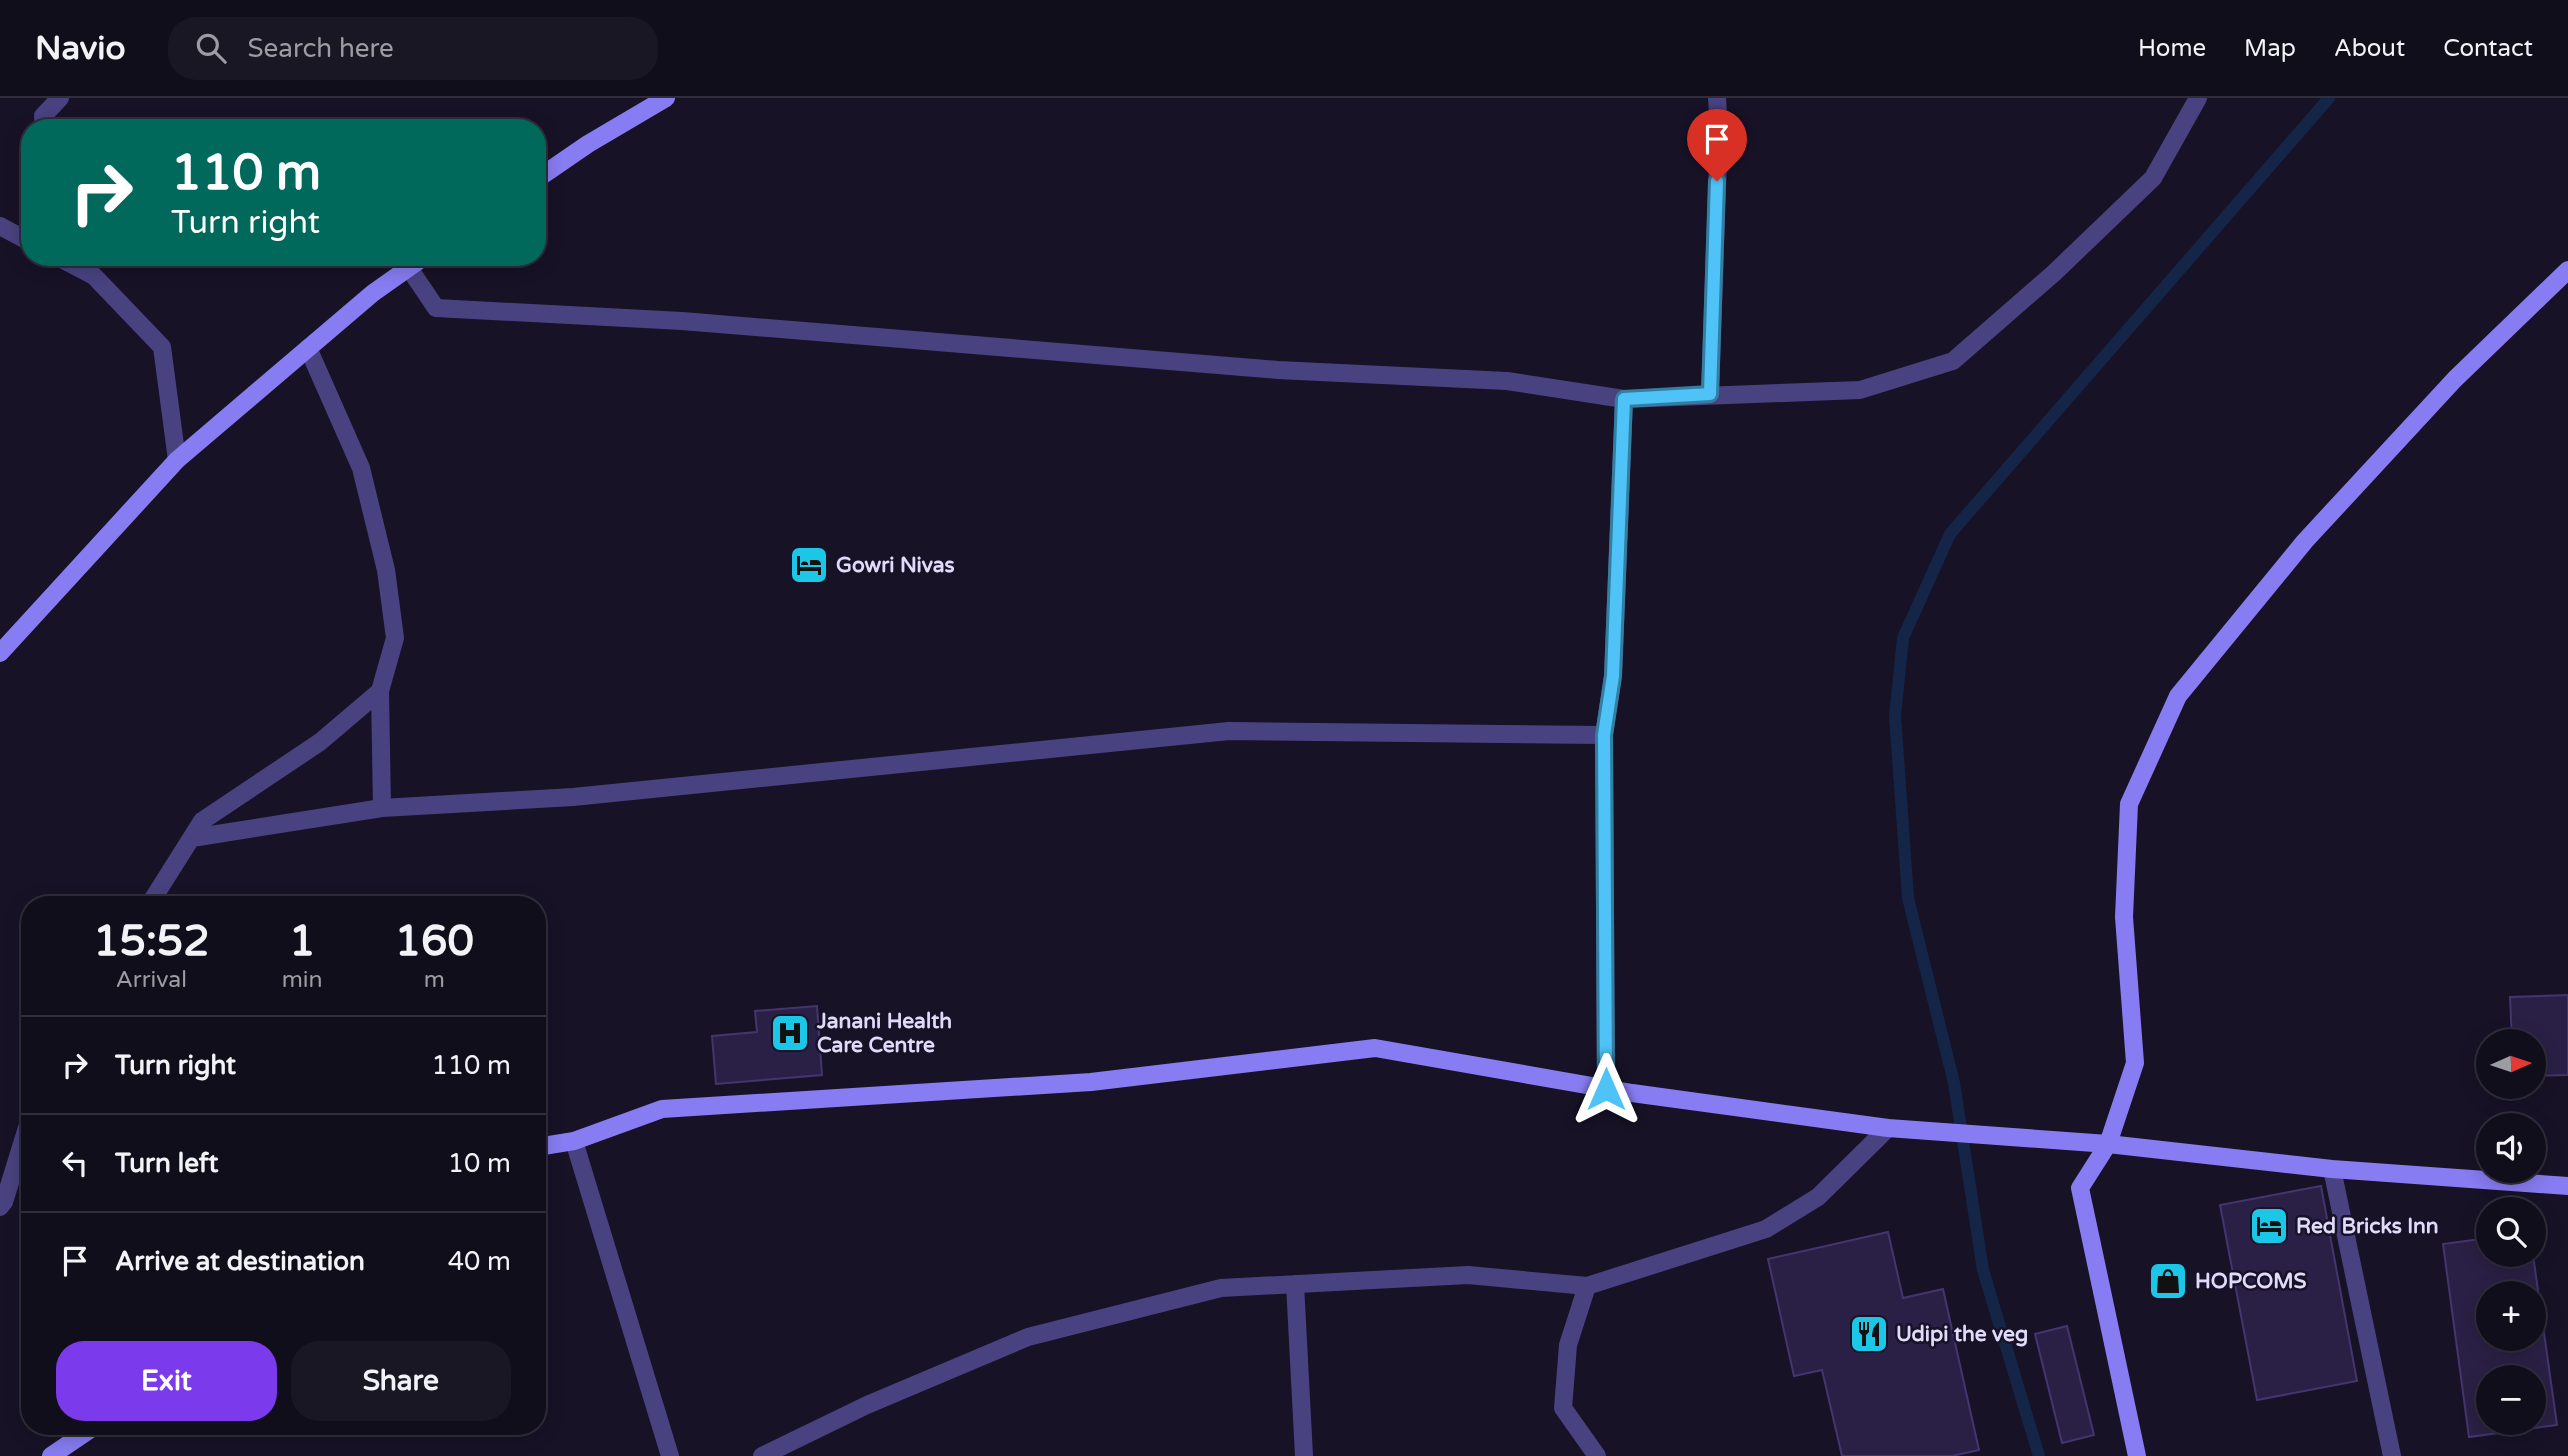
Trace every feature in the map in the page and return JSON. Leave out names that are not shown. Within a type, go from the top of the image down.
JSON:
[{"type":"street","points":[[43,119],[60,98]]},
{"type":"street","points":[[546,173],[588,144],[666,98]]},
{"type":"street","points":[[1710,394],[1719,130],[1717,98]]},
{"type":"street","points":[[409,268],[436,308],[682,321],[1278,370],[1507,381],[1624,399],[1860,390],[1953,360],[2054,273],[2153,178],[2198,98]]},
{"type":"street","points":[[0,226],[21,237]]},
{"type":"street","points":[[75,266],[94,276],[162,347],[177,460]]},
{"type":"street","points":[[89,266],[94,276]]},
{"type":"street","points":[[0,653],[177,460],[373,293],[412,266]]},
{"type":"street","points":[[2137,1456],[2080,1188],[2108,1144],[2135,1063],[2124,917],[2129,804],[2178,695],[2305,541],[2455,379],[2568,270]]},
{"type":"street","points":[[308,348],[361,468],[386,570],[395,638],[380,691],[382,808]]},
{"type":"street","points":[[1606,1089],[1604,735],[1613,676],[1624,399]]},
{"type":"street","points":[[155,896],[202,821],[320,742],[380,691]]},
{"type":"street","points":[[192,838],[382,808],[573,797],[1229,732],[1604,735]]},
{"type":"street","points":[[546,1146],[575,1141],[662,1109],[1091,1082],[1375,1048],[1606,1089],[1888,1128],[2108,1144],[2332,1169],[2568,1186]]},
{"type":"street","points":[[762,1456],[867,1405],[1028,1337],[1221,1288],[1468,1275],[1587,1286],[1766,1229],[1818,1197],[1888,1128]]},
{"type":"street","points":[[575,1141],[670,1456]]},
{"type":"street","points":[[0,1207],[4,1202],[21,1147]]},
{"type":"street","points":[[2332,1169],[2392,1456]]},
{"type":"street","points":[[1295,1284],[1304,1456]]},
{"type":"street","points":[[1587,1286],[1567,1345],[1563,1408],[1597,1456]]},
{"type":"street","points":[[51,1456],[82,1435]]},
{"type":"building","points":[[2568,995],[2568,1075],[2546,1076],[2546,1029],[2511,1029],[2510,997]]},
{"type":"building","points":[[817,1006],[822,1075],[716,1084],[712,1036],[757,1032],[755,1011]]},
{"type":"building","points":[[2321,1186],[2357,1381],[2257,1400],[2220,1205]]},
{"type":"building","name":"Udipi the veg","points":[[1888,1232],[1903,1298],[1943,1289],[1979,1450],[1952,1456],[1842,1456],[1822,1370],[1794,1376],[1768,1259]]},
{"type":"building","points":[[2476,1240],[2476,1267],[2535,1267],[2537,1281],[2476,1281],[2476,1351],[2546,1351],[2546,1347],[2557,1425],[2546,1426],[2546,1365],[2476,1365],[2476,1435],[2484,1435],[2469,1437],[2443,1244]]},
{"type":"building","points":[[2067,1326],[2094,1435],[2062,1443],[2035,1334]]},
{"type":"waterway","points":[[2039,1456],[1983,1270],[1954,1083],[1908,898],[1895,716],[1903,638],[1950,534],[2329,98]]},
{"type":"place","name":"Gowri Nivas","points":[[809,565]]},
{"type":"place","name":"Janani Health Care Centre","points":[[790,1033]]},
{"type":"place","name":"Red Bricks Inn","points":[[2269,1226]]},
{"type":"place","name":"HOPCOMS","points":[[2168,1281]]},
{"type":"place","name":"Udipi the veg","points":[[1869,1334]]},
{"type":"route","points":[[1606,1089],[1604,735],[1613,676],[1624,399],[1710,394],[1717,181]]}]
